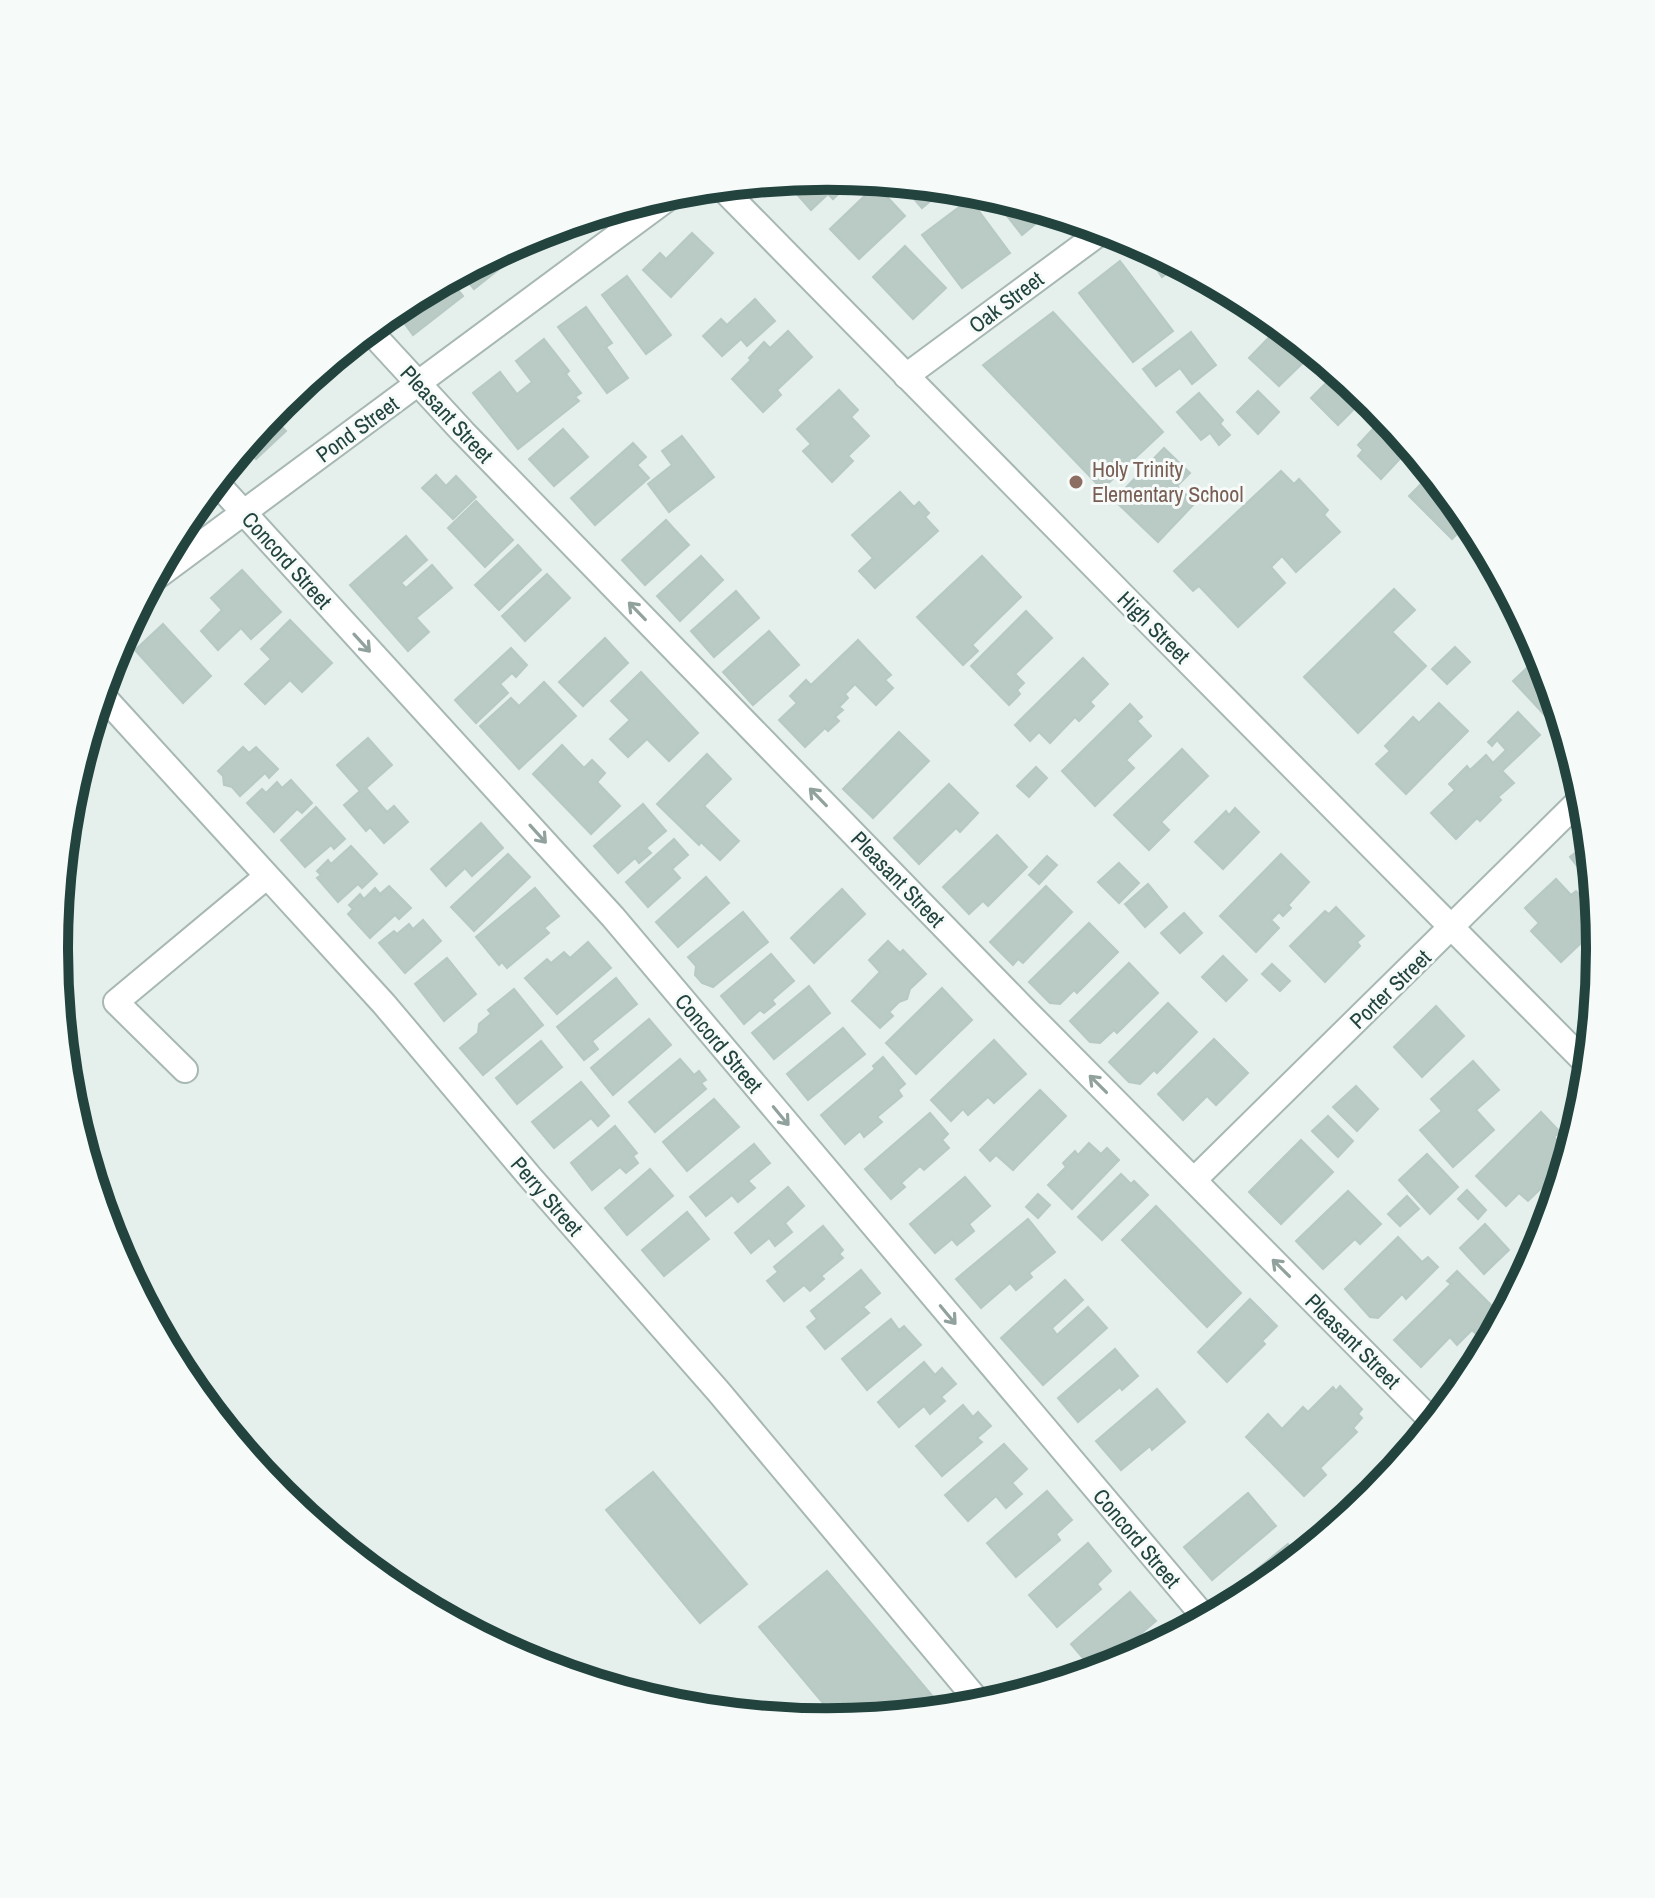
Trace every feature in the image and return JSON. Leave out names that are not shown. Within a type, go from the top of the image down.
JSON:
[{"type":"street","name":"High Street","points":[[730,196],[1579,1056]]},
{"type":"street","name":"Pond Street","points":[[173,565],[652,210]]},
{"type":"street","name":"Oak Street","points":[[906,376],[1093,238]]},
{"type":"street","name":"Pleasant Street","points":[[376,338],[496,466],[1426,1415]]},
{"type":"street","name":"Concord Street","points":[[223,490],[613,917],[1199,1611]]},
{"type":"street","name":"Perry Street","points":[[109,703],[384,1004],[530,1177],[718,1391],[972,1695]]},
{"type":"street","name":"Porter Street","points":[[1194,1180],[1573,807]]},
{"type":"street","points":[[185,1070],[116,1002],[266,877]]},
{"type":"building","points":[[842,190],[833,199],[828,194],[811,210],[794,191]]},
{"type":"building","points":[[870,191],[882,192],[905,216],[859,259],[830,229]]},
{"type":"building","points":[[910,194],[935,197],[922,208]]},
{"type":"building","points":[[966,202],[973,204],[1010,253],[962,288],[922,235]]},
{"type":"building","points":[[1002,210],[1040,220],[1022,235]]},
{"type":"building","points":[[692,233],[713,253],[671,297],[643,270],[660,253],[666,259]]},
{"type":"building","points":[[905,246],[946,288],[913,319],[873,277]]},
{"type":"building","points":[[512,259],[474,289],[467,281]]},
{"type":"building","points":[[1120,261],[1173,331],[1133,362],[1079,293]]},
{"type":"building","points":[[1153,263],[1170,271],[1162,277]]},
{"type":"building","points":[[627,276],[671,335],[646,354],[602,295]]},
{"type":"building","points":[[456,287],[463,296],[413,335],[402,320]]},
{"type":"building","points":[[755,299],[775,321],[747,346],[741,339],[722,356],[703,336],[721,319],[727,325]]},
{"type":"building","points":[[586,307],[612,343],[606,347],[628,378],[607,393],[558,327]]},
{"type":"building","points":[[1053,312],[1163,432],[1102,489],[983,365]]},
{"type":"building","points":[[788,331],[812,357],[777,390],[781,395],[763,412],[732,379],[764,342],[770,348]]},
{"type":"building","points":[[1191,332],[1216,365],[1192,384],[1180,368],[1156,386],[1143,369]]},
{"type":"building","points":[[1273,334],[1306,360],[1279,386],[1249,358]]},
{"type":"building","points":[[544,339],[569,371],[566,374],[581,393],[575,397],[579,401],[518,449],[473,393],[500,372],[517,394],[532,382],[516,361]]},
{"type":"building","points":[[1330,379],[1358,405],[1338,425],[1311,398]]},
{"type":"building","points":[[839,390],[858,410],[851,417],[869,436],[848,456],[853,461],[832,482],[803,451],[811,444],[797,429]]},
{"type":"building","points":[[1258,391],[1279,412],[1258,434],[1237,412]]},
{"type":"building","points":[[1199,393],[1223,420],[1220,424],[1230,435],[1219,445],[1210,433],[1201,440],[1177,412]]},
{"type":"building","points":[[279,424],[286,431],[256,459],[251,454]]},
{"type":"building","points":[[1377,425],[1404,454],[1381,479],[1358,456],[1363,450],[1358,445]]},
{"type":"building","points":[[563,429],[588,457],[554,486],[529,459]]},
{"type":"building","points":[[682,436],[714,477],[669,512],[648,484],[672,465],[662,451]]},
{"type":"building","points":[[633,443],[646,457],[637,465],[649,478],[595,525],[571,498]]},
{"type":"building","points":[[1164,448],[1190,473],[1177,486],[1195,503],[1158,542],[1114,500]]},
{"type":"building","points":[[1281,471],[1294,484],[1299,479],[1328,510],[1324,515],[1340,532],[1296,572],[1282,556],[1271,567],[1285,583],[1238,627],[1199,586],[1193,591],[1174,571]]},
{"type":"building","points":[[436,475],[446,486],[456,476],[476,497],[453,519],[422,488]]},
{"type":"building","points":[[1425,480],[1461,530],[1452,539],[1409,496]]},
{"type":"building","points":[[900,492],[914,507],[919,502],[929,513],[925,517],[938,531],[875,588],[859,571],[873,558],[852,535]]},
{"type":"building","points":[[476,501],[513,540],[485,567],[448,528]]},
{"type":"building","points":[[666,520],[689,545],[645,585],[622,560]]},
{"type":"building","points":[[406,536],[427,560],[401,583],[406,588],[432,565],[452,588],[416,618],[429,632],[408,651],[350,585]]},
{"type":"building","points":[[518,545],[541,570],[499,610],[475,585]]},
{"type":"building","points":[[701,556],[723,580],[680,621],[657,596]]},
{"type":"building","points":[[982,556],[1021,597],[972,645],[978,651],[963,665],[917,617]]},
{"type":"building","points":[[242,570],[281,612],[251,639],[241,628],[218,650],[201,631],[222,610],[211,598]]},
{"type":"building","points":[[547,574],[570,598],[525,641],[502,616]]},
{"type":"building","points":[[1394,589],[1415,610],[1392,632],[1426,666],[1358,733],[1304,677]]},
{"type":"building","points":[[736,591],[759,618],[714,657],[691,631]]},
{"type":"building","points":[[1026,611],[1052,638],[1015,674],[1024,683],[1017,690],[1020,694],[1009,705],[971,666]]},
{"type":"building","points":[[290,620],[332,663],[302,692],[290,680],[265,704],[245,684],[271,659],[261,649]]},
{"type":"building","points":[[163,624],[211,676],[183,703],[135,650]]},
{"type":"building","points":[[769,631],[799,665],[753,705],[723,672]]},
{"type":"building","points":[[605,638],[628,663],[583,706],[559,682]]},
{"type":"building","points":[[858,640],[891,675],[885,680],[893,688],[876,705],[855,684],[845,694],[848,698],[839,707],[843,710],[835,717],[839,721],[828,731],[825,728],[805,747],[779,720],[797,703],[790,696],[806,680],[811,685]]},
{"type":"building","points":[[1455,647],[1470,662],[1447,684],[1432,669]]},
{"type":"building","points":[[511,648],[527,665],[516,677],[512,673],[500,684],[508,693],[476,723],[455,700]]},
{"type":"building","points":[[1083,658],[1108,684],[1090,702],[1094,706],[1079,721],[1075,717],[1050,743],[1039,732],[1030,741],[1015,725]]},
{"type":"building","points":[[1531,664],[1551,722],[1513,681]]},
{"type":"building","points":[[641,672],[698,733],[669,761],[647,739],[628,757],[610,739],[630,720],[611,701]]},
{"type":"building","points":[[544,682],[576,716],[519,769],[480,726],[511,698],[519,706]]},
{"type":"building","points":[[1439,703],[1468,731],[1406,794],[1376,764],[1390,751],[1385,746],[1413,717],[1419,723]]},
{"type":"building","points":[[1130,704],[1142,717],[1137,721],[1151,736],[1126,760],[1134,768],[1095,806],[1062,771]]},
{"type":"building","points":[[1518,712],[1540,735],[1502,771],[1514,783],[1498,797],[1501,800],[1456,839],[1431,813],[1455,790],[1449,784],[1467,766],[1470,770],[1486,755],[1493,763],[1506,750],[1497,740],[1492,746],[1488,742]]},
{"type":"building","points":[[899,732],[929,761],[873,818],[843,789]]},
{"type":"building","points":[[368,738],[392,765],[366,788],[387,812],[394,806],[408,822],[384,843],[370,827],[366,831],[344,805],[360,791],[337,765]]},
{"type":"building","points":[[562,745],[584,768],[592,760],[605,773],[597,782],[620,806],[591,834],[533,774]]},
{"type":"building","points":[[243,747],[249,753],[256,747],[278,769],[269,778],[265,773],[240,796],[232,787],[224,785],[223,776],[218,771]]},
{"type":"building","points":[[1182,749],[1208,776],[1161,822],[1169,830],[1149,850],[1114,815]]},
{"type":"building","points":[[707,754],[731,779],[704,806],[739,841],[720,860],[701,842],[699,845],[657,804]]},
{"type":"building","points":[[1036,767],[1047,778],[1029,797],[1017,786]]},
{"type":"building","points":[[291,780],[312,803],[302,813],[297,809],[274,832],[247,803],[262,789],[266,793],[277,782],[282,788]]},
{"type":"building","points":[[949,784],[978,813],[960,832],[956,828],[919,864],[894,838]]},
{"type":"building","points":[[643,804],[666,831],[646,848],[651,853],[639,863],[635,858],[618,873],[594,846]]},
{"type":"building","points":[[316,807],[345,839],[334,849],[331,845],[305,867],[281,840]]},
{"type":"building","points":[[1235,808],[1259,832],[1223,869],[1195,842],[1226,811],[1229,815]]},
{"type":"building","points":[[481,823],[503,848],[472,876],[465,868],[446,886],[431,869]]},
{"type":"building","points":[[997,835],[1027,867],[988,906],[983,901],[969,914],[943,887]]},
{"type":"building","points":[[674,839],[688,855],[672,869],[680,878],[648,907],[626,882]]},
{"type":"building","points":[[351,846],[377,874],[362,888],[358,884],[338,902],[317,878],[321,875],[317,871],[328,860],[331,864]]},
{"type":"building","points":[[1581,848],[1583,874],[1570,857]]},
{"type":"building","points":[[508,854],[530,877],[474,931],[451,907]]},
{"type":"building","points":[[1281,854],[1309,882],[1288,905],[1291,908],[1283,916],[1279,912],[1271,920],[1279,928],[1256,952],[1220,916]]},
{"type":"building","points":[[1047,856],[1057,865],[1039,884],[1029,875]]},
{"type":"building","points":[[1119,863],[1139,883],[1119,903],[1098,882]]},
{"type":"building","points":[[706,877],[729,903],[678,947],[656,922]]},
{"type":"building","points":[[1556,879],[1571,895],[1576,891],[1585,900],[1587,938],[1561,962],[1531,931],[1539,923],[1525,908]]},
{"type":"building","points":[[1148,884],[1167,907],[1145,927],[1125,904]]},
{"type":"building","points":[[389,886],[411,908],[399,919],[395,915],[370,938],[348,914],[353,909],[349,905],[360,894],[364,899],[375,888],[380,894]]},
{"type":"building","points":[[1046,886],[1072,912],[1023,963],[1018,959],[1013,965],[990,942]]},
{"type":"building","points":[[535,888],[559,916],[544,928],[549,933],[507,968],[502,962],[499,965],[476,937]]},
{"type":"building","points":[[842,889],[865,914],[814,963],[791,938]]},
{"type":"building","points":[[1336,907],[1364,936],[1357,942],[1360,946],[1325,982],[1290,946],[1325,911],[1329,914]]},
{"type":"building","points":[[743,912],[768,942],[713,987],[702,983],[695,975],[696,966],[688,957]]},
{"type":"building","points":[[1184,913],[1202,933],[1180,953],[1161,933]]},
{"type":"building","points":[[423,920],[441,941],[405,973],[379,943],[394,931],[397,934],[409,924],[413,929]]},
{"type":"building","points":[[1089,923],[1118,952],[1077,993],[1074,990],[1060,1004],[1050,1003],[1029,982]]},
{"type":"building","points":[[888,941],[900,953],[903,950],[926,974],[910,989],[907,999],[889,1012],[893,1016],[880,1028],[852,1001],[880,972],[869,960]]},
{"type":"building","points":[[588,942],[611,968],[557,1014],[525,978],[547,959],[551,963],[564,952],[570,958]]},
{"type":"building","points":[[771,954],[794,981],[772,1000],[775,1004],[764,1013],[760,1010],[744,1024],[721,996]]},
{"type":"building","points":[[1223,956],[1247,980],[1226,1001],[1202,977]]},
{"type":"building","points":[[447,958],[476,994],[444,1021],[415,984]]},
{"type":"building","points":[[1129,963],[1158,993],[1117,1033],[1114,1030],[1100,1043],[1090,1042],[1070,1021]]},
{"type":"building","points":[[1272,964],[1290,981],[1280,991],[1262,974]]},
{"type":"building","points":[[616,978],[637,1004],[592,1041],[598,1049],[584,1060],[557,1027]]},
{"type":"building","points":[[809,986],[830,1013],[774,1059],[752,1033]]},
{"type":"building","points":[[942,988],[972,1020],[916,1074],[886,1043]]},
{"type":"building","points":[[514,989],[543,1025],[483,1075],[460,1048],[478,1033],[479,1024],[491,1014],[488,1010]]},
{"type":"building","points":[[1168,1003],[1197,1032],[1157,1073],[1154,1070],[1140,1084],[1129,1082],[1109,1062]]},
{"type":"building","points":[[1436,1006],[1464,1036],[1422,1077],[1394,1047]]},
{"type":"building","points":[[649,1019],[671,1045],[613,1095],[591,1068]]},
{"type":"building","points":[[843,1028],[865,1054],[808,1100],[787,1074]]},
{"type":"building","points":[[1214,1039],[1248,1073],[1216,1105],[1207,1096],[1183,1120],[1158,1094]]},
{"type":"building","points":[[994,1040],[1026,1074],[994,1103],[988,1097],[968,1115],[963,1109],[951,1121],[931,1100]]},
{"type":"building","points":[[541,1041],[562,1067],[517,1104],[496,1078]]},
{"type":"building","points":[[883,1057],[905,1084],[898,1090],[902,1096],[877,1117],[882,1122],[864,1137],[860,1131],[845,1144],[821,1115],[875,1069],[873,1066]]},
{"type":"building","points":[[680,1059],[694,1075],[699,1071],[706,1080],[701,1083],[706,1089],[655,1132],[629,1102]]},
{"type":"building","points":[[1473,1061],[1499,1090],[1476,1110],[1494,1130],[1453,1167],[1420,1130],[1442,1111],[1431,1099]]},
{"type":"building","points":[[581,1082],[609,1116],[598,1126],[591,1118],[554,1148],[532,1122]]},
{"type":"building","points":[[1356,1086],[1378,1109],[1357,1131],[1333,1107]]},
{"type":"building","points":[[1040,1090],[1066,1116],[1013,1170],[996,1155],[990,1161],[980,1150]]},
{"type":"building","points":[[714,1099],[739,1127],[687,1171],[663,1142]]},
{"type":"building","points":[[1541,1112],[1560,1132],[1554,1137],[1561,1145],[1556,1162],[1548,1170],[1553,1175],[1551,1179],[1528,1201],[1519,1193],[1506,1206],[1476,1176]]},
{"type":"building","points":[[930,1113],[948,1134],[942,1140],[949,1148],[924,1170],[920,1166],[901,1183],[905,1187],[891,1199],[865,1169]]},
{"type":"building","points":[[1328,1116],[1353,1141],[1338,1157],[1312,1131]]},
{"type":"building","points":[[615,1126],[637,1153],[633,1156],[638,1163],[626,1173],[620,1167],[592,1190],[571,1163]]},
{"type":"building","points":[[1301,1140],[1333,1172],[1281,1224],[1249,1192]]},
{"type":"building","points":[[1089,1143],[1101,1154],[1107,1148],[1119,1160],[1072,1209],[1048,1185],[1066,1167],[1063,1163],[1075,1151],[1078,1155]]},
{"type":"building","points":[[754,1144],[770,1163],[748,1181],[755,1188],[738,1202],[732,1195],[706,1216],[690,1197]]},
{"type":"building","points":[[1427,1154],[1458,1187],[1430,1214],[1399,1180]]},
{"type":"building","points":[[650,1169],[673,1196],[627,1235],[605,1208]]},
{"type":"building","points":[[1121,1174],[1131,1184],[1134,1181],[1148,1195],[1102,1240],[1078,1217]]},
{"type":"building","points":[[965,1177],[990,1206],[969,1224],[974,1231],[957,1245],[952,1239],[935,1253],[910,1224]]},
{"type":"building","points":[[788,1187],[804,1206],[785,1223],[792,1232],[775,1246],[769,1238],[751,1253],[735,1233]]},
{"type":"building","points":[[1467,1190],[1486,1210],[1478,1219],[1458,1199]]},
{"type":"building","points":[[1348,1191],[1381,1224],[1360,1244],[1355,1239],[1323,1269],[1296,1241]]},
{"type":"building","points":[[1038,1194],[1050,1205],[1038,1218],[1026,1207]]},
{"type":"building","points":[[1407,1196],[1419,1209],[1400,1226],[1388,1214]]},
{"type":"building","points":[[1156,1206],[1241,1293],[1207,1327],[1122,1240]]},
{"type":"building","points":[[687,1212],[709,1239],[664,1276],[642,1250]]},
{"type":"building","points":[[1028,1219],[1055,1252],[1029,1273],[1032,1277],[1016,1290],[1010,1283],[981,1308],[956,1279]]},
{"type":"building","points":[[1485,1224],[1509,1250],[1484,1274],[1460,1248]]},
{"type":"building","points":[[823,1226],[843,1250],[839,1254],[843,1258],[821,1276],[824,1279],[810,1291],[804,1285],[784,1301],[767,1281],[778,1272],[774,1267]]},
{"type":"building","points":[[1398,1237],[1422,1262],[1428,1257],[1438,1267],[1406,1299],[1402,1294],[1378,1318],[1370,1317],[1345,1289]]},
{"type":"building","points":[[861,1270],[880,1293],[863,1307],[869,1313],[825,1349],[807,1327],[817,1319],[811,1311]]},
{"type":"building","points":[[1457,1271],[1496,1310],[1480,1338],[1472,1330],[1457,1345],[1450,1337],[1421,1367],[1394,1340],[1451,1284],[1447,1281]]},
{"type":"building","points":[[1065,1280],[1083,1300],[1052,1328],[1057,1335],[1088,1307],[1107,1328],[1043,1385],[1001,1338]]},
{"type":"building","points":[[1250,1299],[1277,1326],[1262,1341],[1265,1344],[1227,1382],[1198,1352]]},
{"type":"building","points":[[891,1319],[899,1330],[904,1326],[921,1345],[867,1390],[842,1359]]},
{"type":"building","points":[[1115,1349],[1138,1376],[1078,1422],[1058,1398]]},
{"type":"building","points":[[924,1362],[935,1375],[942,1368],[956,1384],[941,1397],[945,1401],[930,1414],[924,1406],[899,1427],[878,1402]]},
{"type":"building","points":[[1340,1386],[1362,1409],[1358,1414],[1362,1418],[1353,1428],[1357,1432],[1320,1468],[1326,1475],[1304,1496],[1246,1437],[1268,1414],[1282,1429],[1303,1407],[1308,1412],[1333,1387],[1336,1391]]},
{"type":"building","points":[[1157,1389],[1185,1422],[1152,1450],[1150,1446],[1121,1470],[1096,1441]]},
{"type":"building","points":[[963,1405],[973,1417],[978,1412],[991,1426],[977,1438],[982,1442],[942,1476],[916,1446]]},
{"type":"building","points":[[1004,1444],[1027,1469],[1012,1483],[1022,1494],[1006,1508],[996,1496],[968,1521],[945,1495]]},
{"type":"building","points":[[653,1472],[747,1584],[700,1623],[606,1510]]},
{"type":"building","points":[[1047,1491],[1072,1520],[1056,1534],[1060,1540],[1016,1577],[987,1543]]},
{"type":"building","points":[[1248,1493],[1276,1526],[1212,1580],[1184,1547]]},
{"type":"building","points":[[1088,1543],[1111,1571],[1097,1584],[1101,1589],[1057,1627],[1029,1595]]},
{"type":"building","points":[[1288,1544],[1293,1550],[1249,1581],[1225,1595]]},
{"type":"building","points":[[827,1571],[936,1701],[877,1707],[827,1708],[759,1627]]},
{"type":"building","points":[[1130,1592],[1156,1621],[1123,1649],[1087,1663],[1071,1644]]},
{"type":"place","name":"Holy Trinity Elementary School","points":[[1076,482]]}]
